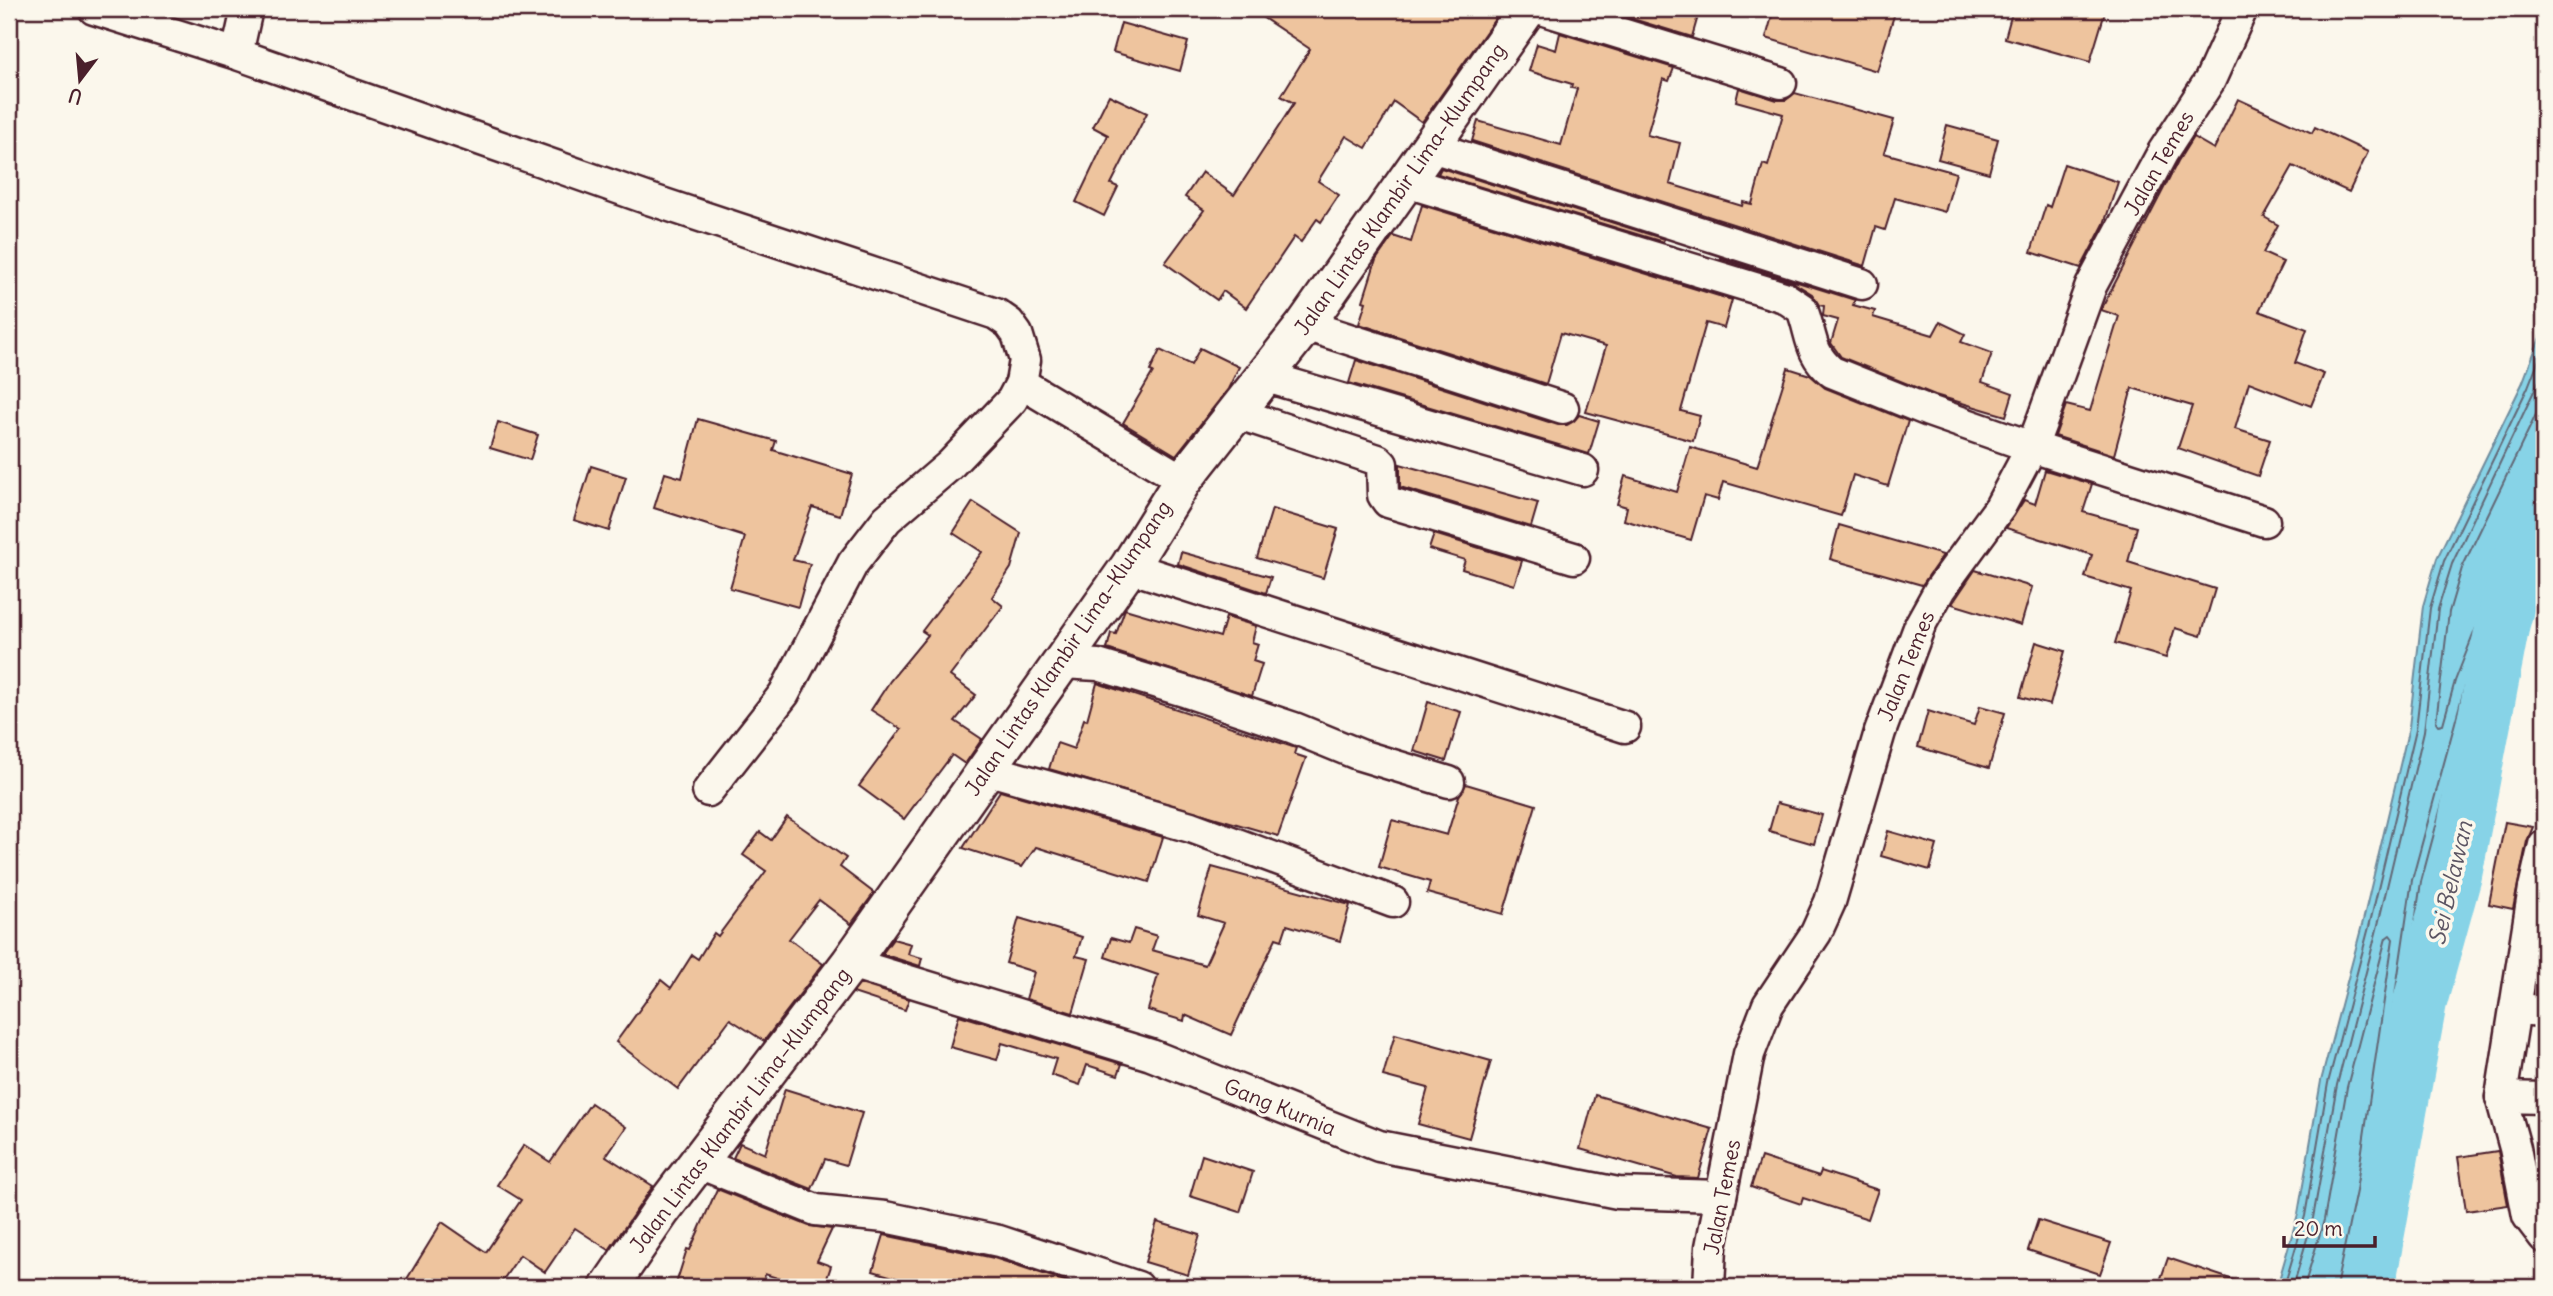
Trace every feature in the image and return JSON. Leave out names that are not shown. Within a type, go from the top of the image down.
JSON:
[{"type":"main road","name":"Jalan Lintas Klambir Lima–Klumpang","points":[[609,1287],[661,1211],[850,963],[1129,567],[1183,480],[1305,325],[1527,9]]},
{"type":"street","points":[[94,9],[237,54],[649,199],[996,314],[1009,323],[1017,334],[1026,360],[1021,383],[1012,400],[950,465],[887,519],[853,563],[784,694],[708,791]]},
{"type":"street","points":[[237,54],[247,9]]},
{"type":"street","points":[[1541,9],[1781,83]]},
{"type":"street","name":"Jalan Temes","points":[[1709,1287],[1709,1264],[1721,1196],[1755,1034],[1768,1005],[1816,933],[1830,902],[1880,732],[1920,625],[1940,589],[2000,507],[2032,447],[2074,339],[2091,286],[2163,152],[2210,79],[2242,9]]},
{"type":"street","points":[[1432,147],[1863,284]]},
{"type":"street","points":[[1406,182],[1784,297],[1802,309],[1819,362],[1832,372],[1929,411],[2032,447],[2264,521]]},
{"type":"street","points":[[1305,325],[1563,408]]},
{"type":"street","points":[[1263,376],[1583,470]]},
{"type":"street","points":[[1021,383],[1183,480]]},
{"type":"street","points":[[1236,413],[1378,460],[1382,464],[1383,495],[1388,502],[1574,558]]},
{"type":"street","points":[[1129,567],[1625,727]]},
{"type":"street","points":[[1062,663],[1098,665],[1187,692],[1294,728],[1360,755],[1449,782]]},
{"type":"street","points":[[986,769],[1191,827],[1393,902]]},
{"type":"street","points":[[2544,845],[2534,888],[2501,1097],[2515,1148],[2528,1216],[2544,1237]]},
{"type":"street","name":"Gang Kurnia","points":[[850,963],[1151,1055],[1379,1146],[1618,1192],[1721,1196]]},
{"type":"street","points":[[2515,1009],[2544,1011]]},
{"type":"street","points":[[2501,1097],[2544,1098]]},
{"type":"street","points":[[699,1163],[816,1210],[884,1217],[999,1241],[1138,1287]]},
{"type":"water","name":"Sei Belawan","points":[[2544,327],[2544,525],[2480,691],[2427,884],[2381,1196],[2361,1287],[2277,1287],[2298,1214],[2321,1081],[2362,925],[2409,727],[2423,606],[2437,558],[2522,384]]},
{"type":"building","points":[[1250,9],[1502,9],[1422,122],[1394,102],[1366,148],[1346,136],[1318,181],[1339,195],[1321,222],[1317,219],[1301,242],[1294,237],[1246,308],[1223,291],[1217,300],[1165,263],[1204,210],[1185,197],[1202,172],[1234,195],[1294,103],[1281,96],[1310,49]]},
{"type":"building","points":[[1600,9],[1700,9],[1692,37]]},
{"type":"building","points":[[1774,9],[1896,9],[1877,71],[1766,38]]},
{"type":"building","points":[[2013,9],[2106,9],[2090,62],[2005,38]]},
{"type":"building","points":[[1121,23],[1188,42],[1180,71],[1113,52]]},
{"type":"building","points":[[1560,33],[1674,68],[1669,81],[1663,79],[1647,135],[1680,143],[1670,184],[1742,206],[1743,202],[1752,204],[1763,164],[1768,166],[1783,114],[1736,101],[1739,88],[1777,100],[1786,100],[1795,93],[1894,120],[1884,153],[1956,173],[1945,212],[1895,198],[1885,230],[1876,227],[1865,266],[1472,141],[1478,121],[1561,145],[1577,89],[1571,88],[1572,84],[1529,71],[1537,44],[1556,50]]},
{"type":"building","points":[[1109,95],[1147,113],[1111,184],[1118,187],[1104,216],[1076,202],[1108,135],[1093,127]]},
{"type":"building","points":[[2238,99],[2312,133],[2315,127],[2368,152],[2349,192],[2293,166],[2264,217],[2278,225],[2263,253],[2283,262],[2259,311],[2307,329],[2295,363],[2324,374],[2311,406],[2249,382],[2235,429],[2270,440],[2258,476],[2178,448],[2192,406],[2132,388],[2114,455],[2055,436],[2066,405],[2090,411],[2119,316],[2101,310],[2178,161],[2193,137],[2214,149]]},
{"type":"building","points":[[1947,125],[1998,139],[1989,173],[1938,159]]},
{"type":"building","points":[[2064,164],[2118,182],[2104,224],[2081,268],[2031,252],[2046,205],[2050,207]]},
{"type":"building","points":[[1441,168],[1664,239],[1663,242],[1438,174]]},
{"type":"building","points":[[1422,205],[1732,300],[1724,328],[1706,323],[1681,411],[1700,416],[1693,441],[1586,412],[1606,346],[1561,333],[1546,384],[1359,324],[1376,260],[1393,236],[1411,242]]},
{"type":"building","points":[[1721,258],[1855,300],[1853,305],[1875,311],[1873,317],[1933,335],[1940,322],[1965,334],[1961,342],[1992,353],[1982,382],[2013,393],[2006,416],[1935,395],[1841,357],[1831,343],[1838,320],[1823,316],[1824,306],[1819,305],[1812,294],[1789,280]]},
{"type":"building","points":[[1200,348],[1239,367],[1228,389],[1176,455],[1123,423],[1153,372],[1150,371],[1160,350],[1191,365]]},
{"type":"building","points":[[1356,360],[1558,425],[1567,425],[1579,415],[1599,421],[1589,454],[1349,383]]},
{"type":"building","points":[[1788,368],[1810,375],[1825,388],[1908,421],[1888,486],[1853,475],[1841,516],[1723,482],[1718,500],[1704,496],[1691,540],[1624,520],[1627,507],[1617,504],[1625,476],[1677,492],[1690,447],[1757,467]]},
{"type":"building","points":[[698,419],[776,441],[773,450],[852,474],[840,515],[812,507],[793,560],[810,564],[798,607],[730,588],[745,537],[654,508],[665,473],[682,478]]},
{"type":"building","points":[[498,422],[538,435],[530,460],[490,448]]},
{"type":"building","points":[[1400,464],[1538,503],[1531,527],[1400,487]]},
{"type":"building","points":[[591,466],[626,477],[609,531],[574,520]]},
{"type":"building","points":[[2045,470],[2092,484],[2083,512],[2137,527],[2128,562],[2215,589],[2201,636],[2175,628],[2166,658],[2115,643],[2131,591],[2085,577],[2092,555],[2006,528],[2024,500],[2035,504]]},
{"type":"building","points":[[973,502],[1021,533],[1011,568],[992,597],[1003,606],[950,676],[976,695],[955,721],[982,739],[965,764],[952,755],[904,819],[859,786],[901,729],[871,710],[890,681],[928,635],[922,631],[982,552],[953,533]]},
{"type":"building","points":[[1272,509],[1338,529],[1323,578],[1257,558]]},
{"type":"building","points":[[1839,525],[1943,555],[1922,585],[1830,559]]},
{"type":"building","points":[[1434,534],[1522,561],[1514,585],[1462,569],[1465,560],[1429,549]]},
{"type":"building","points":[[1181,552],[1271,577],[1266,593],[1178,564]]},
{"type":"building","points":[[1975,570],[2032,587],[2021,625],[1952,604]]},
{"type":"building","points":[[1125,609],[1220,637],[1226,617],[1256,626],[1252,642],[1258,644],[1253,661],[1262,664],[1252,696],[1107,649],[1111,633],[1116,634]]},
{"type":"building","points":[[2036,642],[2065,651],[2050,705],[2020,697]]},
{"type":"building","points":[[1097,683],[1296,748],[1294,754],[1306,758],[1278,836],[1049,769],[1057,743],[1074,749],[1084,719],[1087,720]]},
{"type":"building","points":[[1428,702],[1461,712],[1446,761],[1414,751]]},
{"type":"building","points":[[1980,706],[2005,713],[1989,768],[1918,747],[1928,711],[1974,725]]},
{"type":"building","points":[[1466,784],[1536,805],[1503,914],[1427,893],[1430,882],[1379,867],[1392,820],[1447,835],[1459,796]]},
{"type":"building","points":[[1000,791],[1163,837],[1149,882],[1036,847],[1022,867],[963,848]]},
{"type":"building","points":[[1777,803],[1822,815],[1814,844],[1769,831]]},
{"type":"building","points":[[787,817],[846,858],[840,867],[874,893],[851,924],[819,900],[789,939],[823,964],[764,1041],[730,1019],[678,1089],[616,1042],[661,980],[671,988],[692,955],[698,959],[714,933],[718,936],[766,871],[743,855],[760,832],[771,840]]},
{"type":"building","points":[[2505,822],[2533,827],[2527,841],[2513,909],[2489,904]]},
{"type":"building","points":[[1888,831],[1937,845],[1930,870],[1881,856]]},
{"type":"building","points":[[1212,867],[1350,905],[1340,941],[1287,925],[1282,940],[1276,938],[1231,1035],[1185,1015],[1184,1021],[1148,1010],[1158,975],[1105,957],[1111,938],[1129,943],[1134,929],[1157,936],[1152,950],[1205,965],[1224,923],[1198,915]]},
{"type":"building","points":[[1019,918],[1082,937],[1076,956],[1089,959],[1073,1013],[1026,999],[1034,972],[1006,963]]},
{"type":"building","points":[[893,939],[911,944],[908,954],[922,958],[920,966],[882,954]]},
{"type":"building","points":[[860,984],[909,999],[905,1010],[853,993]]},
{"type":"building","points":[[959,1015],[1122,1064],[1118,1075],[1087,1065],[1080,1085],[1051,1075],[1056,1059],[1002,1043],[997,1060],[950,1047]]},
{"type":"building","points":[[1395,1034],[1491,1061],[1469,1138],[1418,1124],[1428,1088],[1383,1076]]},
{"type":"building","points":[[785,1089],[862,1113],[846,1165],[825,1159],[812,1189],[733,1158],[740,1143],[765,1154]]},
{"type":"building","points":[[1595,1095],[1712,1129],[1698,1178],[1677,1177],[1580,1149]]},
{"type":"building","points":[[591,1103],[626,1127],[606,1156],[653,1186],[609,1250],[575,1228],[545,1272],[520,1255],[498,1287],[402,1287],[442,1222],[486,1252],[521,1200],[497,1185],[524,1145],[550,1162]]},
{"type":"building","points":[[2498,1151],[2508,1205],[2466,1211],[2458,1157]]},
{"type":"building","points":[[1202,1155],[1253,1172],[1240,1212],[1190,1196]]},
{"type":"building","points":[[1761,1157],[1819,1176],[1821,1171],[1878,1190],[1868,1219],[1803,1198],[1801,1204],[1751,1187]]},
{"type":"building","points":[[717,1189],[809,1226],[832,1229],[817,1261],[831,1266],[824,1287],[805,1287],[765,1274],[763,1287],[675,1287],[687,1249],[690,1250]]},
{"type":"building","points":[[2038,1220],[2111,1243],[2100,1274],[2028,1250]]},
{"type":"building","points":[[1157,1222],[1200,1235],[1188,1275],[1145,1262]]},
{"type":"building","points":[[884,1235],[994,1258],[1083,1287],[926,1287],[873,1271]]},
{"type":"building","points":[[2168,1258],[2242,1283],[2241,1287],[2177,1287],[2160,1281]]},
{"type":"waterway","name":"Sei Belawan","points":[[2368,1287],[2420,1002],[2455,875],[2503,623],[2537,497],[2544,483]]}]
